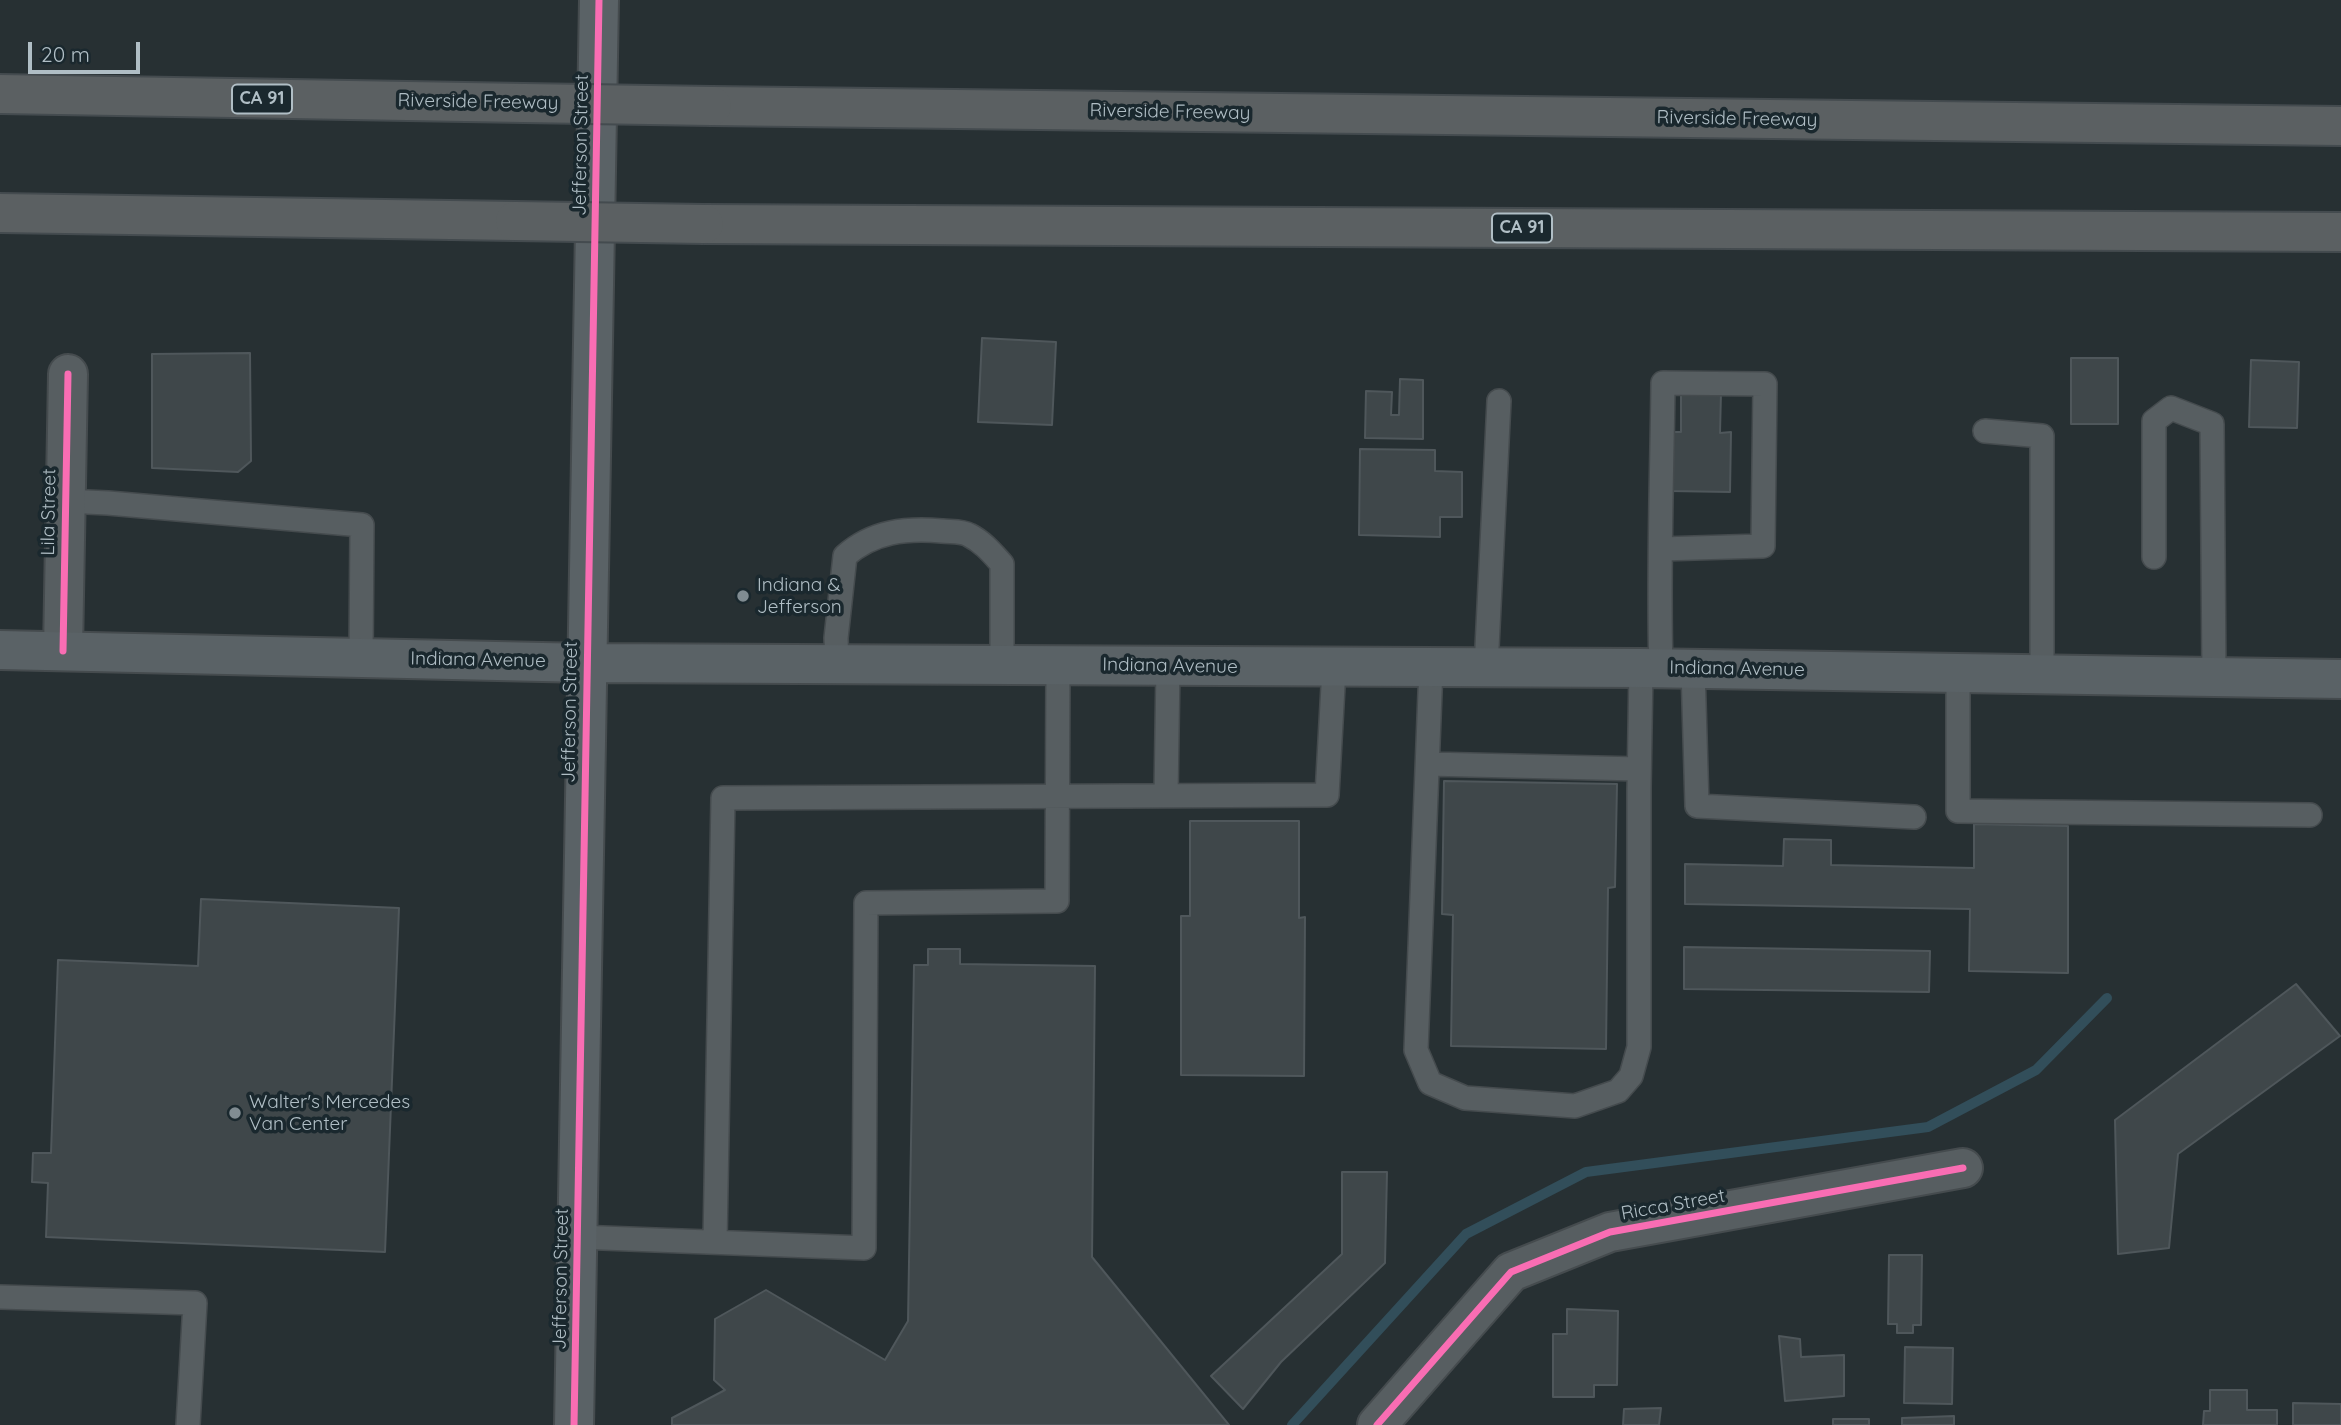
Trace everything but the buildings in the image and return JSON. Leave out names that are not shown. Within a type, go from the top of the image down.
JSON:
[{"type":"highway","name":"Riverside Freeway","points":[[0,94],[712,106],[2341,126]]},
{"type":"highway","name":"CA 91","points":[[0,213],[704,224],[2341,232]]},
{"type":"main road","name":"Jefferson Street","points":[[574,1425],[599,0]]},
{"type":"main road","name":"Indiana Avenue","points":[[0,650],[587,663],[1665,668],[2341,679]]},
{"type":"street","name":"Lila Street","points":[[63,651],[68,374]]},
{"type":"street","name":"Ricca Street","points":[[1377,1425],[1511,1272],[1610,1233],[1963,1168]]},
{"type":"lane","points":[[1661,549],[1763,546],[1765,384],[1663,383],[1661,549],[1665,668],[1697,806],[1914,817]]},
{"type":"lane","points":[[1486,668],[1499,401]]},
{"type":"lane","points":[[2154,557],[2154,421],[2171,408],[2212,424],[2214,677]]},
{"type":"lane","points":[[1985,431],[2042,436],[2042,674]]},
{"type":"lane","points":[[65,501],[362,525],[361,657]]},
{"type":"lane","points":[[837,664],[836,638],[845,556],[858,544],[877,536],[915,529],[967,533],[985,545],[1002,564],[1002,665]]},
{"type":"lane","points":[[577,1237],[864,1248],[866,903],[1056,901],[1058,665]]},
{"type":"lane","points":[[1166,796],[1168,667]]},
{"type":"lane","points":[[1431,667],[1416,1050],[1430,1083],[1465,1098],[1576,1105],[1618,1091],[1631,1076],[1639,1047],[1639,769],[1665,668]]},
{"type":"lane","points":[[715,1242],[723,798],[1327,795],[1334,668]]},
{"type":"lane","points":[[1958,673],[1958,811],[2310,815]]},
{"type":"lane","points":[[1427,764],[1639,769]]},
{"type":"lane","points":[[0,1297],[195,1303],[188,1425]]},
{"type":"waterway","points":[[1292,1425],[1466,1234],[1586,1172],[1928,1127],[2036,1070],[2107,998]]},
{"type":"cycle path","points":[[574,1425],[599,0]]},
{"type":"cycle path","points":[[63,651],[68,374]]},
{"type":"cycle path","points":[[1377,1425],[1511,1272],[1610,1232],[1963,1168]]},
{"type":"place","name":"Indiana & Jefferson","points":[[743,596]]},
{"type":"place","name":"Walter's Mercedes Van Center","points":[[235,1113]]}]
